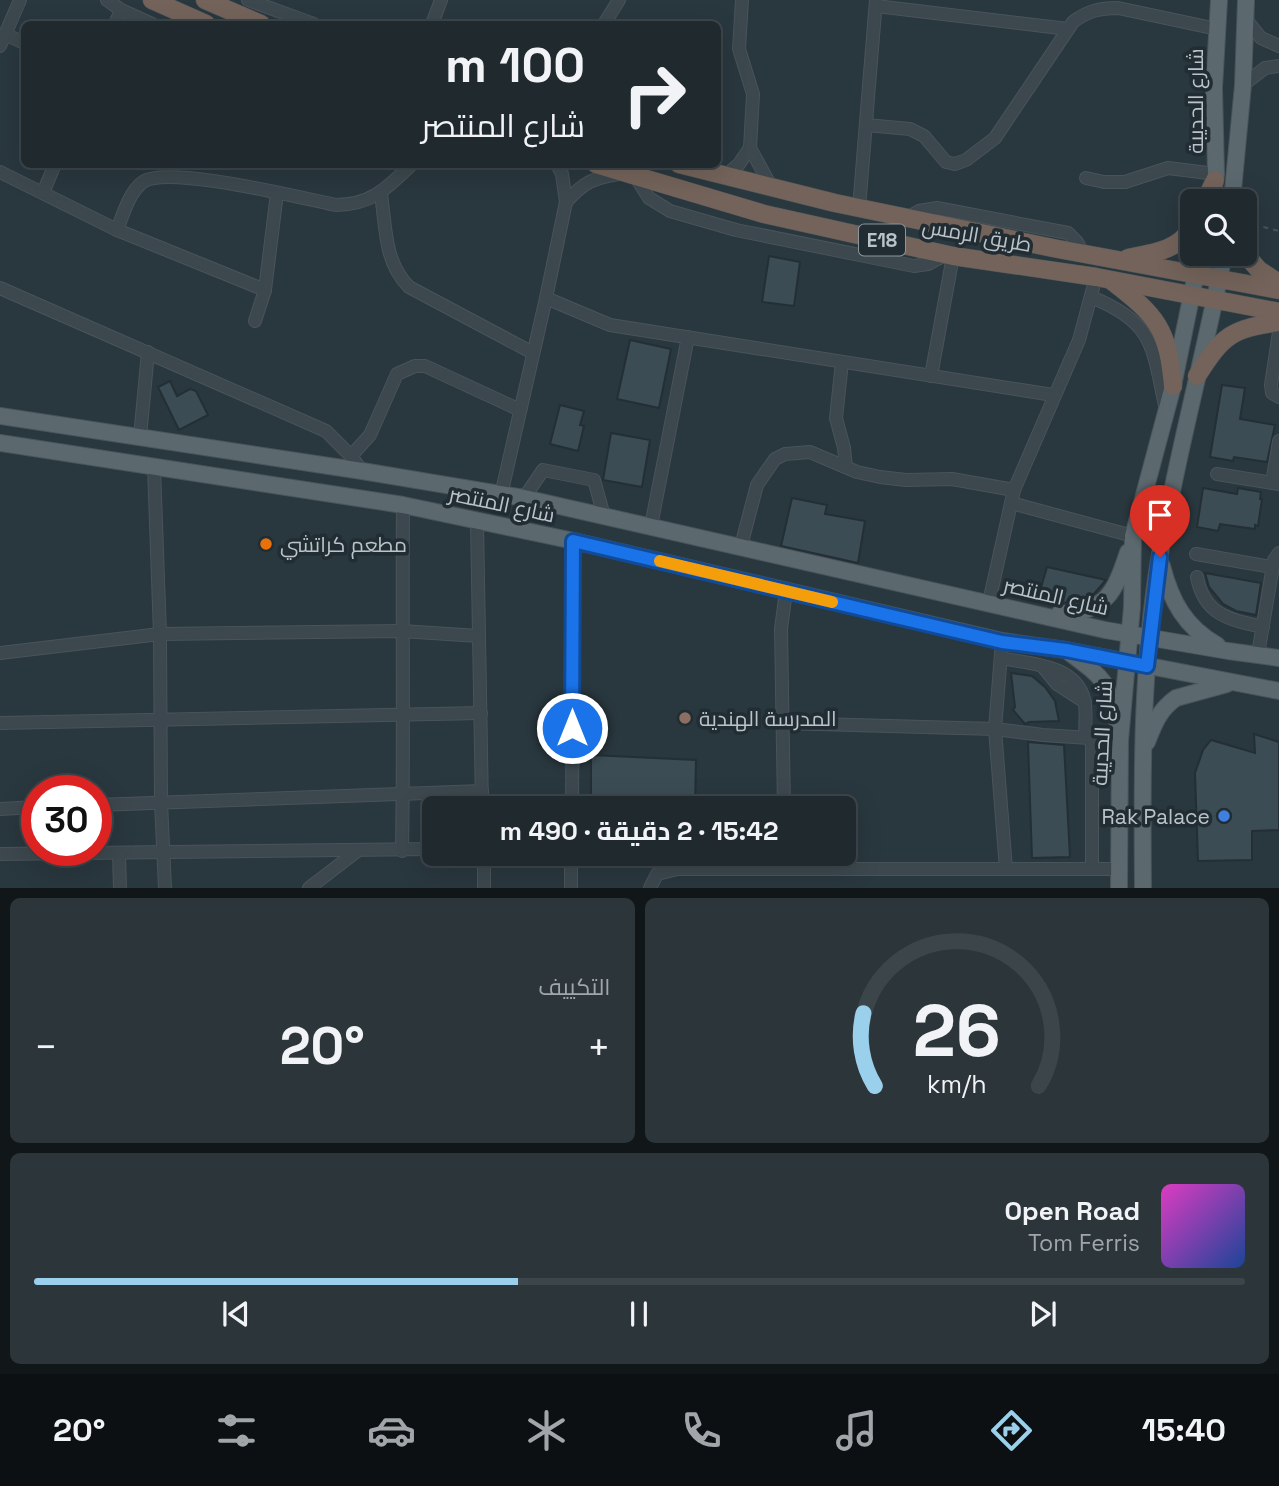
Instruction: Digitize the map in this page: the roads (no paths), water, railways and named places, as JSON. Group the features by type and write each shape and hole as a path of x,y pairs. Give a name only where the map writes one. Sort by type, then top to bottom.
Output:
{"highway":[{"path":"152,0 199,21"},
{"path":"205,0 254,21"},
{"name":"طريق الرمس","path":"610,168 764,214 950,255 1191,295"},
{"name":"طريق الرمس","path":"693,168 859,208 1195,275"},
{"path":"1210,189 1216,177"},
{"path":"1121,260 1170,248 1180,242"},
{"path":"1255,266 1279,283"},
{"name":"E18","path":"1195,275 1279,290"},
{"path":"1103,279 1136,300 1160,325 1171,358 1173,386"},
{"name":"E18","path":"1191,295 1279,312"},
{"path":"1198,376 1212,353 1233,333 1279,322"}],"main road":[{"name":"شارع الحديبة","path":"1214,189 1216,177 1214,88 1219,0"},
{"name":"شارع الحديبة","path":"1233,189 1243,85 1246,0"},
{"name":"شارع الحديبة","path":"1119,887 1120,740 1130,634 1133,536 1173,386 1197,266"},
{"name":"شارع الحديبة","path":"1143,887 1142,758 1147,666 1160,557 1222,266"},
{"name":"شارع المنتصر","path":"0,416 523,498 1130,634 1228,652 1279,658"},
{"name":"شارع المنتصر","path":"0,443 403,505 573,541 786,591 1001,650 1066,650 1279,691"},
{"path":"1042,615 1078,612 1105,601 1117,584 1133,536"},
{"path":"1160,557 1168,591 1175,606 1203,637 1228,652"},
{"path":"1066,650 1101,676 1107,685 1113,699 1120,740"},
{"path":"1142,758 1157,716 1169,703 1187,694 1229,683"}],"street":[{"path":"20,0 2,40 21,43"},
{"path":"107,0 145,21"},
{"path":"248,0 306,21"},
{"path":"433,21 441,0"},
{"path":"606,21 619,0"},
{"path":"742,0 739,49 753,94 750,148 772,188"},
{"path":"859,208 876,3 1068,29"},
{"path":"866,125 910,129 924,136 946,162 955,164 995,138 1073,22 1089,12 1101,8 1118,8 1217,29"},
{"path":"116,21 121,10"},
{"path":"1245,18 1261,38 1279,46"},
{"path":"1243,85 1265,68 1279,66"},
{"path":"724,177 750,148"},
{"path":"43,193 53,168"},
{"path":"117,230 135,191 153,177 209,180 348,205 381,194 408,168"},
{"path":"501,495 547,298 566,202 559,168"},
{"path":"1086,178 1104,182 1125,182 1168,168 1216,177"},
{"path":"0,172 117,230 265,290"},
{"path":"566,202 582,184 598,177 630,174"},
{"path":"255,321 265,290 277,193"},
{"path":"381,194 391,261 400,278 410,287 533,353"},
{"path":"931,376 950,255"},
{"path":"989,602 1012,497 1053,395 1079,340 1091,298 1103,279"},
{"path":"0,288 326,431 362,471"},
{"path":"547,298 610,325 1053,395"},
{"path":"1091,298 1125,313 1143,329 1153,351 1166,412"},
{"path":"1279,332 1271,385 1272,393 1279,397"},
{"path":"652,526 688,338"},
{"path":"140,438 148,352"},
{"path":"842,362 836,418 846,467"},
{"path":"351,456 370,435 397,374 415,366 425,366 520,411"},
{"path":"1217,474 1275,483 1279,441"},
{"path":"741,546 757,485 775,459 797,452 810,452 880,477 906,480 952,479 1133,536"},
{"path":"154,467 165,887"},
{"path":"523,498 542,470 594,480 604,516"},
{"path":"402,851 403,505"},
{"path":"477,520 482,796"},
{"path":"572,796 573,541"},
{"path":"1258,654 1263,627 1273,606 1272,567 1279,553"},
{"path":"1196,554 1272,567"},
{"path":"1197,577 1202,594 1219,614 1263,627"},
{"path":"784,796 781,629 786,591"},
{"path":"0,653 160,634 401,631 479,636"},
{"path":"1006,869 995,729 1001,650 1042,667 1065,691 1085,702 1091,869"},
{"path":"0,723 481,713"},
{"path":"782,723 995,729 1120,740"},
{"path":"112,805 482,791"},
{"path":"0,809 21,808"},
{"path":"0,854 422,850"},
{"path":"309,887 356,851"},
{"path":"119,854 120,887"},
{"path":"484,866 484,887"},
{"path":"571,866 571,887"},
{"path":"650,887 657,874 678,869 1118,869"}],"place":[{"name":"مطعم كراتشي","path":"266,544"},
{"name":"المدرسة الهندية","path":"685,718"},
{"name":"Rak Palace","path":"1224,816"}]}
